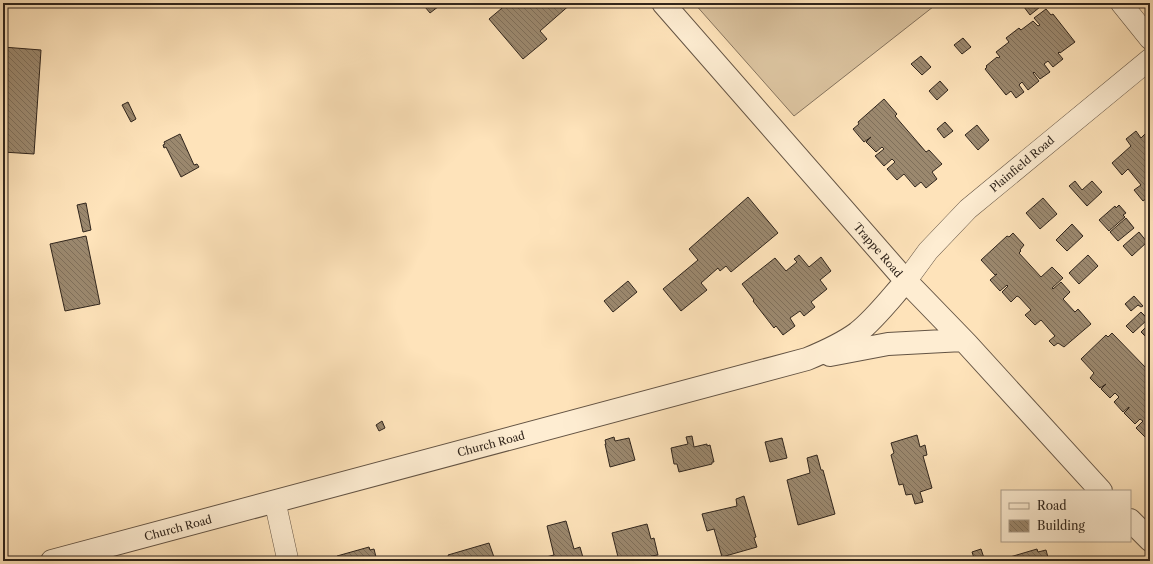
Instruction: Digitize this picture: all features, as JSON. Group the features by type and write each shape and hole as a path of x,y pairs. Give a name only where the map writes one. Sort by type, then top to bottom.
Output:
{"street":[{"name":"Trappe Road","path":"663,3 906,281 963,340 1100,490"},
{"path":"1121,3 1150,39"},
{"name":"Plainfield Road","path":"906,281 928,251 968,209 1150,59"},
{"name":"Church Road","path":"52,561 808,360 836,346 857,333 876,315 906,281"},
{"path":"808,360 888,344 963,340"},
{"path":"275,502 288,561"},
{"path":"1131,521 1150,540"}],"shaded area":[{"path":"694,3 938,3 794,116"}],"building":[{"path":"431,3 443,3 430,13 425,7"},
{"path":"508,3 572,3 540,31 547,39 523,59 489,19"},
{"path":"1021,3 1037,3 1040,7 1030,15"},
{"path":"1046,9 1051,15 1053,14 1075,42 1058,53 1063,59 1053,67 1048,61 1044,64 1050,72 1040,79 1034,72 1033,73 1039,81 1028,90 1022,82 1019,85 1024,92 1016,98 1011,91 1006,95 985,69 987,67 986,66 997,57 1000,57 996,52 1009,42 1006,38 1019,28 1021,30 1033,21 1038,26 1040,25 1034,18"},
{"path":"963,38 971,47 962,54 954,45"},
{"path":"3,47 41,50 34,154 3,152"},
{"path":"921,56 931,67 922,75 911,64"},
{"path":"940,81 948,90 937,100 929,91"},
{"path":"884,99 897,114 895,116 926,152 929,150 942,164 932,172 937,179 926,188 921,182 915,187 904,174 897,180 887,169 895,162 892,159 884,166 875,156 884,149 882,147 876,152 866,142 871,137 864,142 853,129 859,124 858,122"},
{"path":"128,102 136,119 131,122 122,105"},
{"path":"945,122 953,131 944,138 937,129"},
{"path":"977,125 989,140 978,150 965,135"},
{"path":"1136,131 1141,138 1145,134 1150,140 1150,196 1143,201 1134,190 1141,185 1128,169 1122,175 1112,163 1131,146 1126,139"},
{"path":"180,134 194,165 197,164 199,167 181,177 166,147 164,148 163,145 165,144 164,142"},
{"path":"1075,181 1082,190 1092,181 1102,192 1087,206 1069,186"},
{"path":"748,197 778,233 731,272 726,266 720,271 718,268 701,283 707,290 681,311 663,289 698,260 689,249"},
{"path":"1150,197 1150,209 1145,202"},
{"path":"1043,198 1057,214 1040,229 1026,213"},
{"path":"86,203 91,230 83,232 77,205"},
{"path":"1119,205 1126,213 1123,215 1125,217 1109,231 1099,220 1115,206 1116,208"},
{"path":"1126,218 1134,228 1118,241 1110,232"},
{"path":"1072,224 1083,236 1067,251 1056,240"},
{"path":"1139,232 1147,242 1132,256 1123,246"},
{"path":"1013,233 1024,245 1019,253 1041,277 1052,267 1063,278 1052,288 1053,289 1061,282 1070,292 1063,299 1075,312 1078,309 1091,324 1064,347 1058,343 1054,346 1049,341 1055,336 1041,320 1035,325 1025,315 1031,310 1019,297 1017,296 1011,302 1002,292 1008,286 1007,285 1000,291 990,280 997,274 995,275 981,260 1007,236 1009,237"},
{"path":"86,236 100,304 65,311 50,244"},
{"path":"799,255 809,267 821,257 831,271 820,280 827,289 811,302 815,307 804,316 800,311 790,318 795,326 783,335 776,326 774,328 742,284 775,258 786,271 797,262 794,259"},
{"path":"1088,255 1098,266 1079,284 1069,273"},
{"path":"628,281 637,292 613,312 604,301"},
{"path":"1134,296 1143,306 1141,307 1138,305 1131,311 1125,304"},
{"path":"3,301 5,301 5,308 3,309"},
{"path":"1141,312 1148,319 1133,333 1126,326"},
{"path":"1150,323 1150,340 1149,340 1141,332"},
{"path":"1112,333 1147,369 1150,366 1150,432 1145,437 1136,428 1143,421 1140,419 1135,424 1124,413 1129,407 1123,412 1114,402 1119,397 1115,393 1110,398 1101,389 1106,384 1100,388 1090,378 1094,373 1081,359 1106,335 1108,337"},
{"path":"382,421 385,428 379,431 376,425"},
{"path":"917,435 920,447 925,445 927,455 923,456 932,488 920,492 923,502 915,504 912,494 906,495 903,484 899,485 891,455 894,453 891,443"},
{"path":"692,436 694,447 707,444 707,446 710,445 714,462 712,462 712,464 679,472 677,464 674,464 671,448 688,444 686,437"},
{"path":"614,437 615,441 629,438 635,460 610,467 605,440"},
{"path":"782,438 787,458 770,462 765,442"},
{"path":"817,455 821,470 823,470 835,514 798,525 787,480 810,473 807,458"},
{"path":"744,496 756,537 754,538 757,547 722,557 714,529 707,531 702,514 737,506 736,499"},
{"path":"566,521 574,549 580,547 584,561 548,561 546,557 554,555 547,526"},
{"path":"647,524 651,539 654,538 658,555 651,556 652,561 619,561 612,533"},
{"path":"489,543 495,560 499,559 499,561 450,561 448,555"},
{"path":"369,547 370,550 374,549 377,561 338,561 337,556"},
{"path":"981,549 985,561 975,561 972,552"},
{"path":"1037,549 1038,552 1046,550 1049,561 1011,561 1010,557"},
{"path":"966,557 967,561 949,561"}]}
